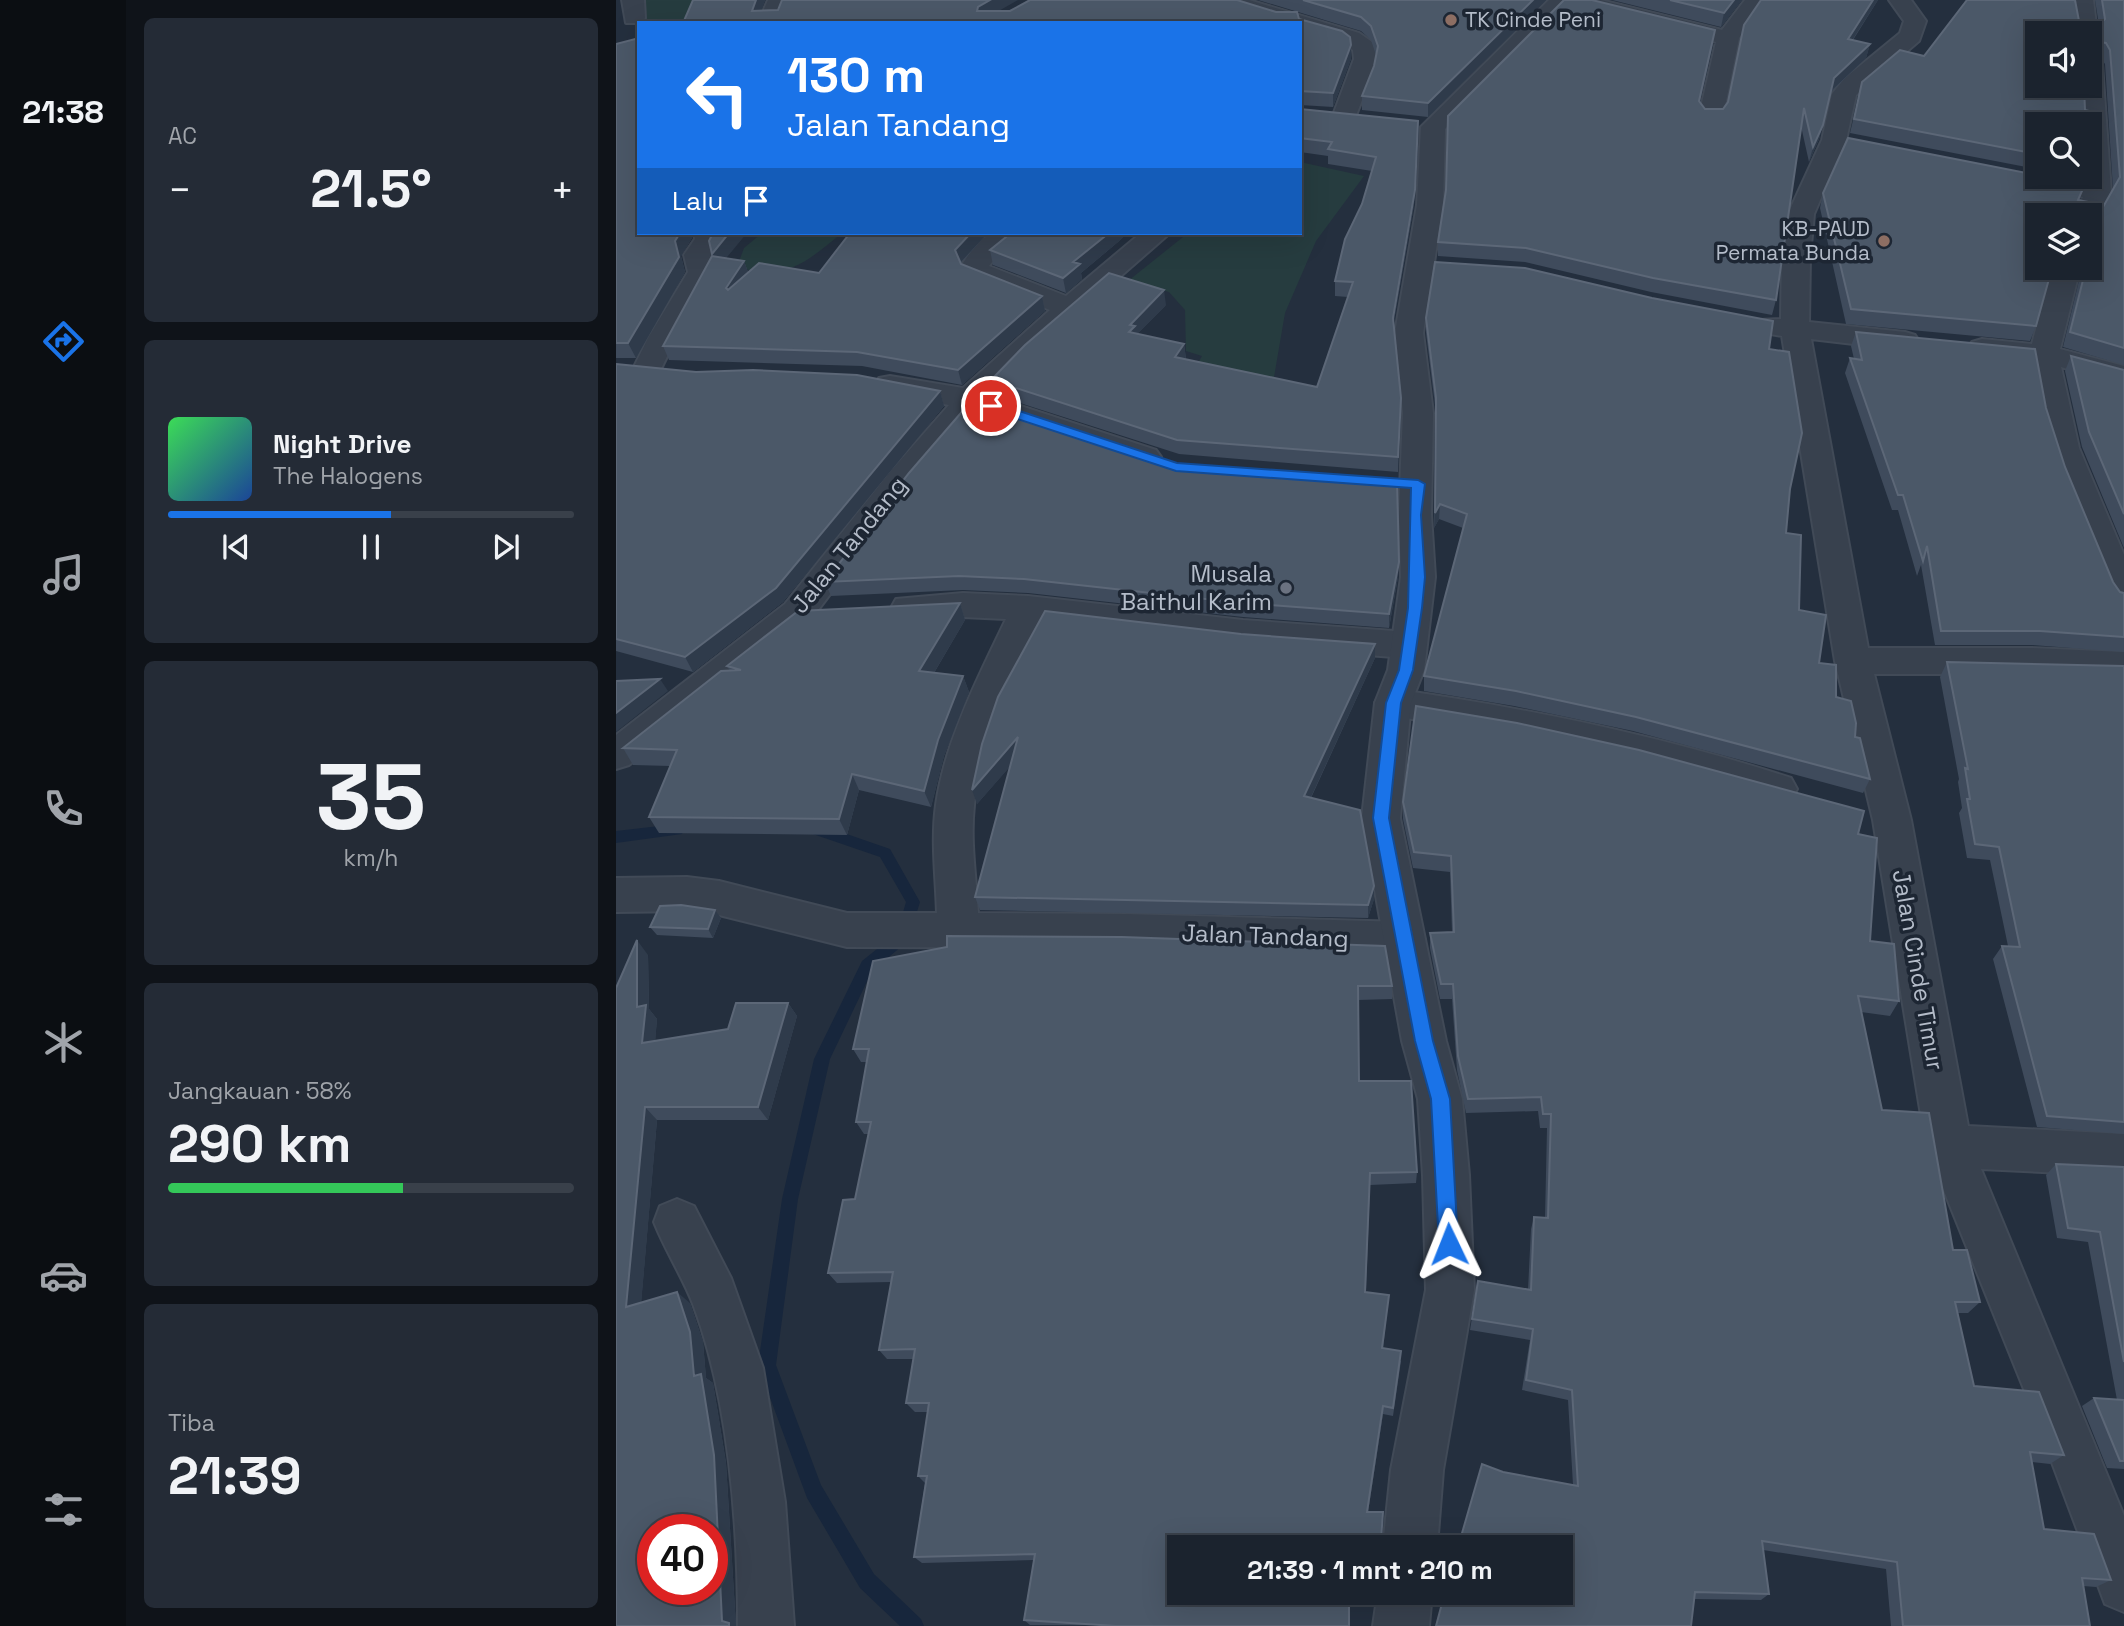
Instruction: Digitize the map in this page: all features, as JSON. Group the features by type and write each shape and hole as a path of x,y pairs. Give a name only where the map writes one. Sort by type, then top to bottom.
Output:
{"street":[{"path":"770,21 779,0"},
{"path":"1226,0 1301,13 1364,47 1366,59 1333,117 1370,120"},
{"path":"1410,1535 1417,1470 1450,1290 1440,1099 1424,1041 1381,818 1394,703 1406,670 1418,577 1415,515 1404,484 1418,413 1409,333 1431,267 1430,205 1420,126 1562,0"},
{"path":"1574,0 1728,38"},
{"path":"1711,116 1728,38 1756,0"},
{"name":"Jalan Cinde Timur","path":"1900,0 1915,21 1911,36 1853,83 1844,94 1847,143 1801,214 1796,256 1796,330 1853,662 1873,815 1949,1146 2057,1409 2124,1585"},
{"path":"2082,0 2085,21"},
{"path":"2092,203 2098,192 2102,94"},
{"path":"2011,175 2098,192"},
{"path":"647,371 662,338 702,272 698,255 708,239 707,235"},
{"path":"1009,235 988,247 975,266 977,271 1071,308"},
{"name":"Jalan Tandang","path":"616,755 797,613 901,479 970,399 1017,352 1155,235"},
{"path":"2063,280 2045,354 2050,396 2061,437 2124,595"},
{"path":"1746,321 1796,330 2045,354 2124,375"},
{"path":"616,369 678,373"},
{"path":"862,379 970,399 1176,467"},
{"path":"880,609 963,605 1028,608 1243,633 1408,645"},
{"path":"941,930 958,790 984,708 1028,608"},
{"path":"797,613 838,611"},
{"path":"1853,662 2032,661 2124,665"},
{"path":"1394,703 1478,714 1549,729 1683,760 1806,797"},
{"name":"Jalan Tandang","path":"616,895 687,894 719,898 847,930 1404,940"},
{"path":"1949,1146 2124,1155"},
{"path":"677,1223 714,1295 738,1368 759,1502 765,1568 766,1626"},
{"path":"1401,1626 1403,1605"}],"green space":[{"path":"641,0 693,0 689,21 640,21"},
{"path":"1302,162 1364,176 1316,241 1285,313 1273,383 1191,375 1202,356 1186,351 1185,310 1169,292 1128,281 1186,235 1302,235"},
{"path":"760,235 840,235 806,261 794,267 769,272 737,267 744,248"}],"building":[{"path":"693,0 756,0 752,11 778,10 782,0 990,0 978,7 977,11 1010,11 1030,0 1237,0 1276,12 1297,12 1299,19 1342,31 1350,37 1351,45 1333,93 1302,91 1302,21 684,21"},
{"path":"1303,0 1533,0 1428,103 1362,96 1374,66 1378,46 1371,26 1361,17"},
{"path":"1564,0 1592,0 1715,30 1699,101 1705,109 1723,109 1728,102 1744,25 1761,0 1873,0 1848,39 1870,44 1834,78 1823,125 1813,147 1804,108 1776,300 1653,278 1526,248 1438,242 1446,190 1448,116"},
{"path":"1670,0 1734,0 1724,13"},
{"path":"1967,0 2075,0 2079,21 2025,21 2025,98 2084,98 2085,110 2093,112 2025,112 2025,152 1854,119 1862,82 1900,50 1924,56"},
{"path":"2102,0 2124,0 2124,348 2070,332 2083,280 2102,280 2102,207 2120,177 2110,50 2106,43 2102,42 2102,22 2105,19"},
{"path":"637,39 637,235 679,235 675,241 679,257 628,343 616,343 616,44"},
{"path":"1302,109 1418,121 1415,190 1393,318 1401,398 1398,457 1177,440 991,380 1025,345 1109,273 1164,290 1130,325 1135,326 1129,332 1184,344 1175,357 1317,387 1353,282 1335,281 1345,239 1362,204 1376,157 1328,149 1332,142 1302,138"},
{"path":"1848,138 2025,173 2025,189 2083,189 2078,200 2094,203 2025,203 2025,280 2049,280 2036,326 1851,309 1823,193"},
{"path":"712,235 727,235 712,254 709,241"},
{"path":"848,235 969,235 955,250 961,264 1042,296 958,370 857,352 663,346 712,256 744,261 726,288 728,290 759,263 819,273"},
{"path":"1009,235 1107,235 1073,262 1080,264 1063,278 990,250"},
{"path":"1435,262 1525,268 1652,298 1773,321 1769,349 1789,352 1802,433 1790,489 1786,533 1801,535 1799,610 1826,615 1819,663 1836,665 1836,697 1851,701 1856,723 1855,737 1860,738 1870,779 1636,717 1516,691 1424,676 1467,514 1440,504 1435,513 1436,398 1426,318"},
{"path":"1856,332 2035,349 2046,408 2065,467 2113,582 2120,592 2124,593 2124,637 2040,631 1941,631 1927,546 1923,561 1903,495 1898,495 1850,358 1862,360"},
{"path":"2071,356 2124,370 2124,514 2089,432"},
{"path":"616,364 696,372 753,370 857,375 940,391 776,588 685,657 616,639"},
{"path":"973,399 1174,465 1397,481 1399,562 1389,614 1242,603 1024,579 959,576 825,582 909,473"},
{"path":"960,603 919,671 963,676 938,740 924,791 852,774 839,819 649,817 677,750 623,748 721,671 741,670 727,666 798,611"},
{"path":"1045,611 1241,634 1375,644 1304,796 1360,810 1374,886 1368,905 975,897 1018,737 972,790 982,744 998,697"},
{"path":"1947,662 2124,666 2124,1122 2047,1116 2002,946 2020,947 1999,847 1975,844 1967,799 1970,799 1965,768 1968,769"},
{"path":"660,679 616,713 616,681"},
{"path":"1416,706 1517,723 1639,750 1864,811 1858,834 1877,838 1870,941 1894,944 1899,1001 1858,996 1882,1110 1929,1113 1953,1250 1967,1250 1980,1302 1955,1302 1974,1386 2039,1392 2064,1455 2030,1452 2044,1529 2094,1534 2111,1580 2082,1578 2090,1626 1903,1626 1897,1562 1762,1541 1769,1594 1695,1592 1691,1626 1436,1626 1442,1605 1573,1605 1573,1535 1461,1535 1482,1464 1503,1472 1578,1486 1572,1390 1526,1380 1533,1329 1472,1319 1478,1281 1531,1290 1534,1217 1548,1218 1551,1114 1543,1114 1541,1097 1468,1099 1458,1056 1453,984 1441,984 1430,933 1454,932 1451,856 1414,852 1403,802"},
{"path":"681,905 715,910 708,929 650,927 660,906"},
{"path":"947,936 1122,937 1385,946 1392,986 1358,986 1359,1081 1411,1081 1417,1172 1370,1173 1365,1292 1389,1295 1382,1348 1401,1351 1393,1408 1383,1406 1367,1512 1383,1512 1381,1535 1167,1535 1167,1605 1349,1605 1349,1626 1116,1626 1024,1620 1035,1554 914,1557 927,1476 918,1476 929,1403 906,1403 915,1349 879,1350 893,1272 828,1273 843,1200 855,1199 871,1122 856,1122 869,1049 853,1049 873,961 947,947"},
{"path":"637,940 637,1007 646,1005 642,1043 728,1029 736,1003 788,1003 758,1107 645,1107 626,1307 677,1292 690,1332 694,1376 701,1374 714,1455 717,1514 637,1514 637,1605 721,1605 722,1621 729,1623 729,1626 616,1626 616,988"},
{"path":"2056,1164 2124,1167 2124,1362 2100,1232 2068,1228"},
{"path":"2094,1398 2124,1400 2124,1461 2120,1461"}],"waterway":[{"path":"815,829 885,853 913,902 903,937 867,966 822,1059 790,1199 767,1365 814,1491 867,1581 914,1626"},
{"path":"616,837 677,830"}],"place":[{"name":"TK Cinde Peni","path":"1451,20"},
{"name":"KB-PAUD Permata Bunda","path":"1884,241"},
{"name":"Musala Baithul Karim","path":"1286,588"}],"route":[{"path":"991,406 1176,467 1418,484 1415,515 1418,577 1415,608 1406,670 1394,703 1381,818 1390,877 1418,998 1424,1041 1440,1099 1449,1244"}]}
